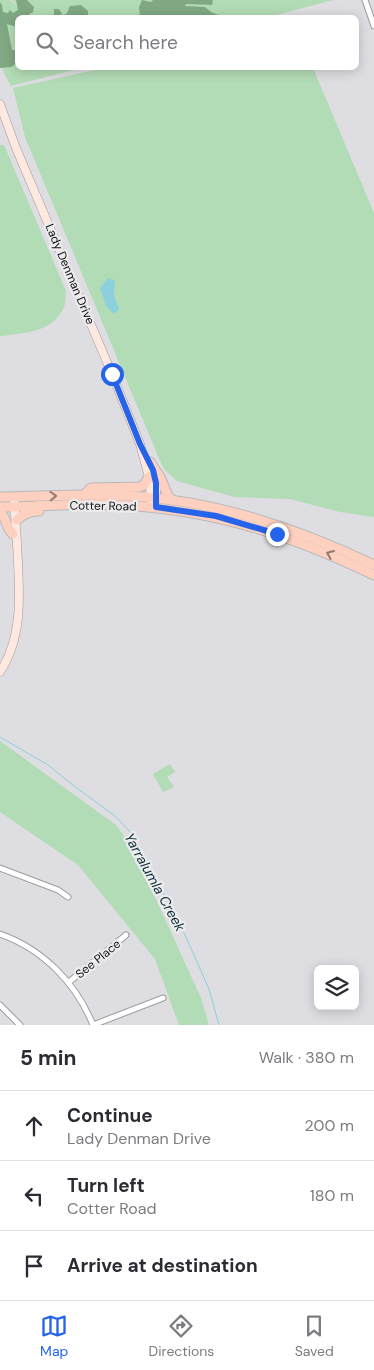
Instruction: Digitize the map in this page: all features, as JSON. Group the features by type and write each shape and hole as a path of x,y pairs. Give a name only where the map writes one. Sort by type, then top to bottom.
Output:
{"main road":[{"path":"150,462 172,500"},
{"path":"84,495 91,488 140,487 147,482 149,477"},
{"name":"Cotter Road","path":"0,507 10,501 84,495 154,502 253,526 316,548 374,575"},
{"name":"Cotter Road","path":"10,501 86,504 172,500 270,522 325,542 374,565"},
{"path":"16,520 31,512 75,510 86,504"},
{"path":"0,512 9,531 15,538"}],"street":[{"path":"365,0 374,26"},
{"name":"Lady Denman Drive","path":"0,104 16,148 140,444 154,502"},
{"name":"Lady Denman Drive","path":"140,444 150,462 156,483 154,502"},
{"path":"10,501 16,520 15,538"},
{"path":"0,672 12,648 16,633 19,590 10,501"},
{"path":"0,868 58,890 68,897"},
{"path":"0,934 30,949 69,982 80,998 93,1025 164,998"},
{"name":"See Place","path":"69,982 126,936"},
{"path":"0,1005 20,1025"}],"green space":[{"path":"0,0 10,0 27,15 15,15 15,70 73,70 11,86 0,65"},
{"path":"12,0 333,0 277,15 28,15"},
{"path":"16,0 27,0 34,7 33,12 28,15 15,15 15,26 7,24 12,50 15,50 15,64 11,67 0,68 0,2 3,12 8,13 10,10 13,13 18,10"},
{"path":"142,0 151,2 153,0 213,0 212,5 186,4 185,6 205,7 218,15 140,15 139,7"},
{"path":"81,5 88,11 88,15 64,15 70,6"},
{"path":"54,9 59,9 62,15 53,15"},
{"path":"95,70 314,70 374,213 374,517 340,512 290,499 234,497 177,481 163,468 25,137 13,88"},
{"path":"0,145 4,145 66,291 64,307 53,322 37,330 0,336"},
{"path":"0,741 116,825 132,847 201,998 209,1025 179,1025 155,959 78,865 0,812"},
{"path":"170,764 175,772 167,777 174,787 163,792 153,774"}],"water":[{"path":"108,278 115,281 114,296 119,309 114,314 106,306 100,288"}],"waterway":[{"name":"Yarralumla Creek","path":"0,737 48,765 115,816 134,836 186,937 209,989 219,1025"}],"route":[{"path":"112,374 140,444 153,470 156,483 156,507 216,516 277,534"}]}
